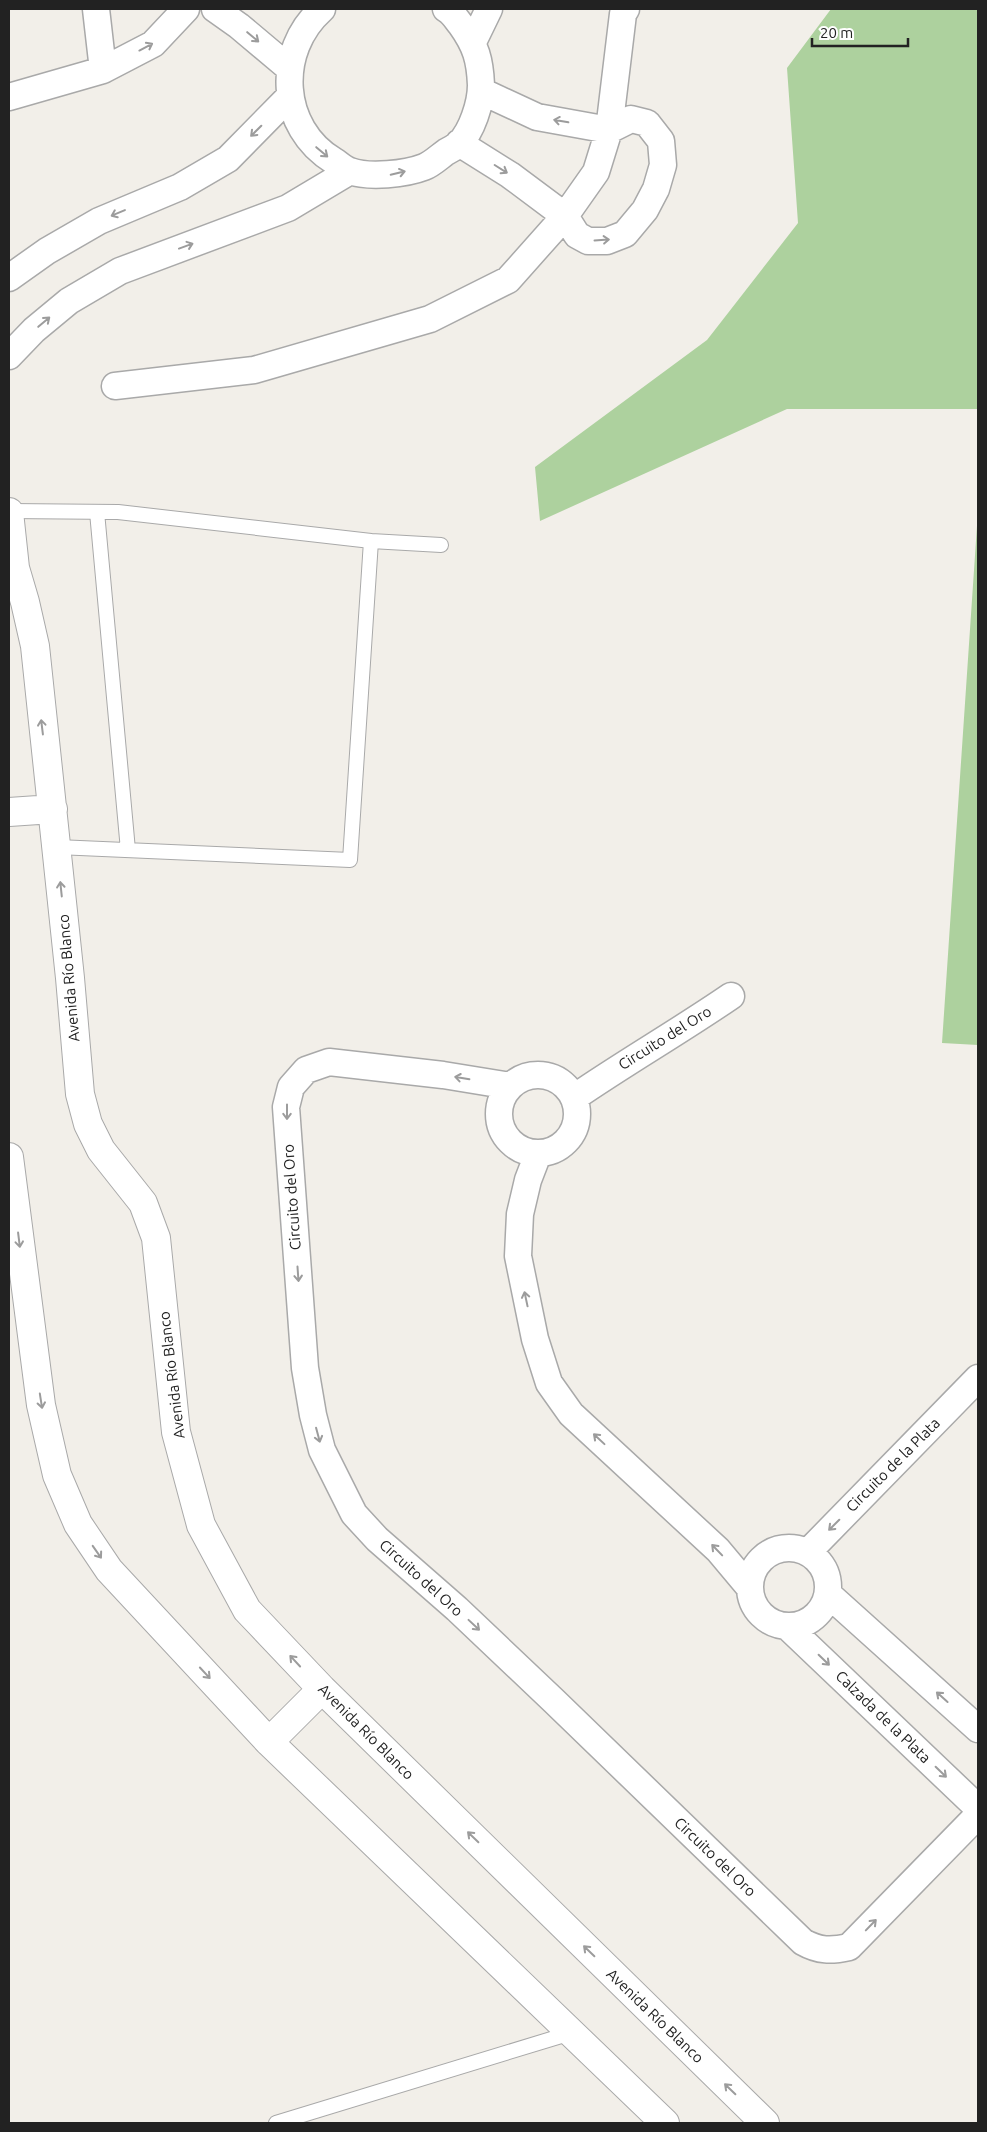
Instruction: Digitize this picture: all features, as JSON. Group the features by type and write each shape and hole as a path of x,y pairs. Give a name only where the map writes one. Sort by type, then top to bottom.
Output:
{"street":[{"path":"96,9 103,70"},
{"path":"9,97 103,70 153,44 186,9"},
{"path":"215,9 239,26 289,68"},
{"path":"322,9 315,15 298,39 289,68 290,96 302,132 322,154 350,171 390,175 425,167 460,144 478,111 481,92 480,66 473,42 452,12 446,9"},
{"path":"473,42 489,9"},
{"path":"115,386 254,370 430,319 508,280 565,216 596,172 609,130 623,14 626,9"},
{"path":"460,144 510,175 565,216 577,235 588,241 607,241 625,234 649,203 656,189 663,165 661,141 647,123 631,119 609,130 537,117 481,92"},
{"path":"9,278 46,251 100,221 180,187 228,159 290,96"},
{"path":"9,356 34,330 69,301 120,271 288,208 350,171"},
{"name":"Avenida Río Blanco","path":"9,512 12,572 17,602 35,646 80,1094 88,1124 102,1150 143,1203 156,1238 176,1432 201,1525 247,1610 322,1689 765,2123"},
{"path":"9,812 52,809"},
{"name":"Circuito del Oro","path":"575,1097 632,1059 686,1027 731,996"},
{"name":"Circuito del Oro","path":"510,1086 444,1075 329,1062 306,1070 291,1087 286,1107 305,1368 313,1415 322,1450 354,1514 377,1538 457,1609 547,1694 803,1942 816,1949 832,1951 849,1947 978,1815"},
{"path":"538,1074 553,1077 566,1085 575,1097 578,1113 575,1128 567,1142 554,1150 538,1154 523,1150 510,1142 501,1129 498,1114 501,1099 510,1086 522,1077 538,1074"},
{"path":"538,1154 528,1180 520,1214 518,1256 535,1339 549,1383 571,1414 718,1550 748,1587"},
{"path":"9,1157 41,1405 56,1475 78,1524 110,1570 269,1742 665,2123"},
{"name":"Circuito de la Plata","path":"808,1552 973,1394"},
{"path":"781,1548 794,1548 808,1552 825,1570 828,1594 823,1607 814,1618 802,1624 788,1627 774,1624 760,1615 752,1602 748,1587 750,1574 758,1562 768,1553 781,1548"},
{"path":"828,1594 978,1729"},
{"name":"Calzada de la Plata","path":"788,1627 978,1808"},
{"path":"269,1742 322,1689"}],"lane":[{"path":"9,512 118,512 371,540 441,545"},
{"path":"97,512 128,850"},
{"path":"56,847 350,860 371,540"},
{"path":"276,2123 571,2033"}],"green space":[{"path":"831,9 978,9 978,409 787,409 540,521 535,467 707,340 798,223 787,68"},
{"path":"978,511 978,1045 942,1043"}]}
